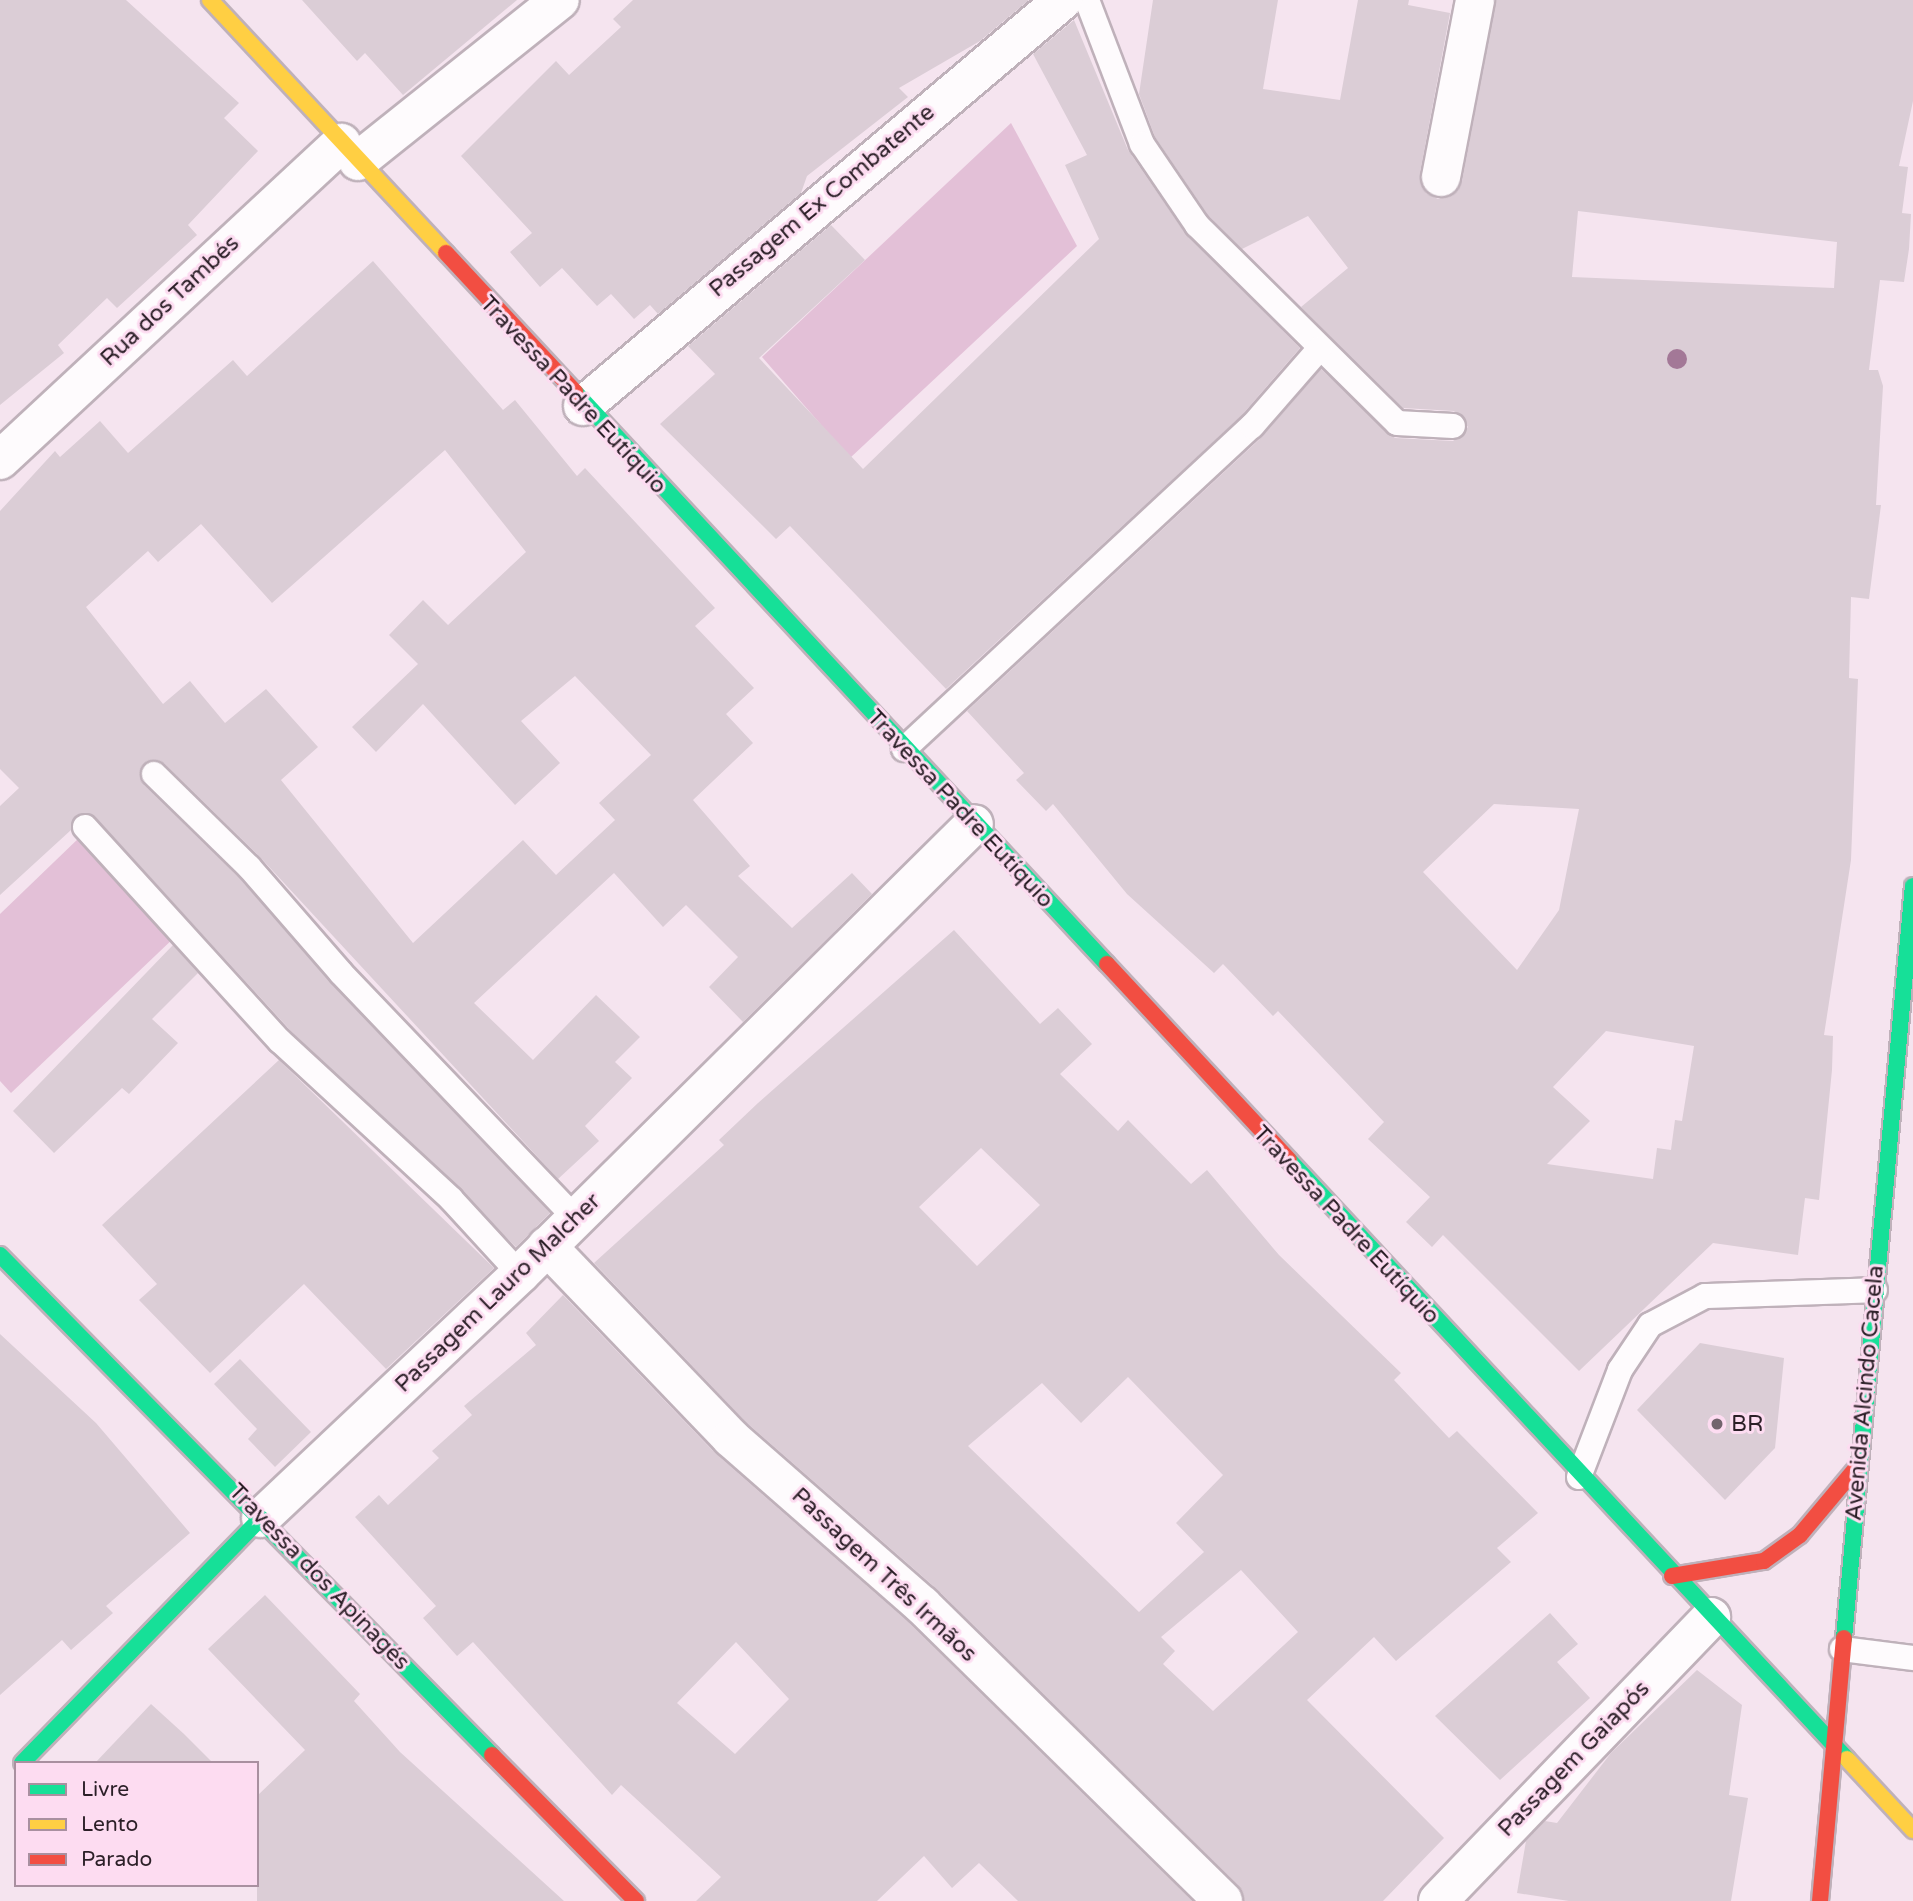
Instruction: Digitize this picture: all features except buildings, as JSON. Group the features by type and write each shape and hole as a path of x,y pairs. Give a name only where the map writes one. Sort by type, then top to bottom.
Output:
{"main road":[{"name":"Travessa Padre Eutíquio","path":"210,0 1579,1477 1913,1830"},
{"name":"Avenida Alcindo Cacela","path":"1820,1901 1913,886"},
{"name":"Travessa dos Apinagés","path":"0,1255 636,1901"},
{"path":"1672,1576 1764,1561 1800,1535 1858,1466"},
{"name":"Passagem Lauro Malcher","path":"24,1761 261,1518"}],"street":[{"name":"Rua dos Tambés","path":"0,460 349,152 560,0"},
{"name":"Passagem Ex Combatente","path":"583,405 1063,0"},
{"path":"1441,177 1475,0"},
{"name":"Passagem Lauro Malcher","path":"261,1518 520,1274 974,824"},
{"name":"Passagem Três Irmãos","path":"547,1246 732,1438 922,1605 1223,1901"},
{"name":"Passagem Gaiapós","path":"1438,1901 1711,1617"}],"lane":[{"path":"1087,0 1142,144 1237,270 1397,423 1453,426"},
{"path":"904,749 1252,426 1320,348"},
{"path":"154,774 249,867 576,1219"},
{"path":"85,827 279,1041 451,1199 520,1274"},
{"path":"1579,1477 1620,1370 1650,1325 1705,1296 1875,1290"},
{"path":"1842,1649 1913,1658"}],"shaded area":[{"path":"1011,123 1077,246 850,458 762,357"},
{"path":"81,836 177,935 11,1093 0,1081 0,914"}],"traffic: fast":[{"path":"575,392 1107,964"},
{"path":"1844,1638 1913,886"},
{"path":"1289,1160 1847,1759"},
{"path":"0,1255 492,1755"},
{"path":"24,1761 261,1518"}],"traffic: slow":[{"path":"210,0 446,253"},
{"path":"1847,1759 1913,1830"}],"traffic: jam":[{"path":"446,253 575,392"},
{"path":"1107,964 1289,1160"},
{"path":"1672,1576 1764,1561 1800,1535 1858,1466"},
{"path":"1820,1901 1844,1638"},
{"path":"492,1755 636,1901"}],"place":[{"name":"BR","path":"1717,1424"}]}
